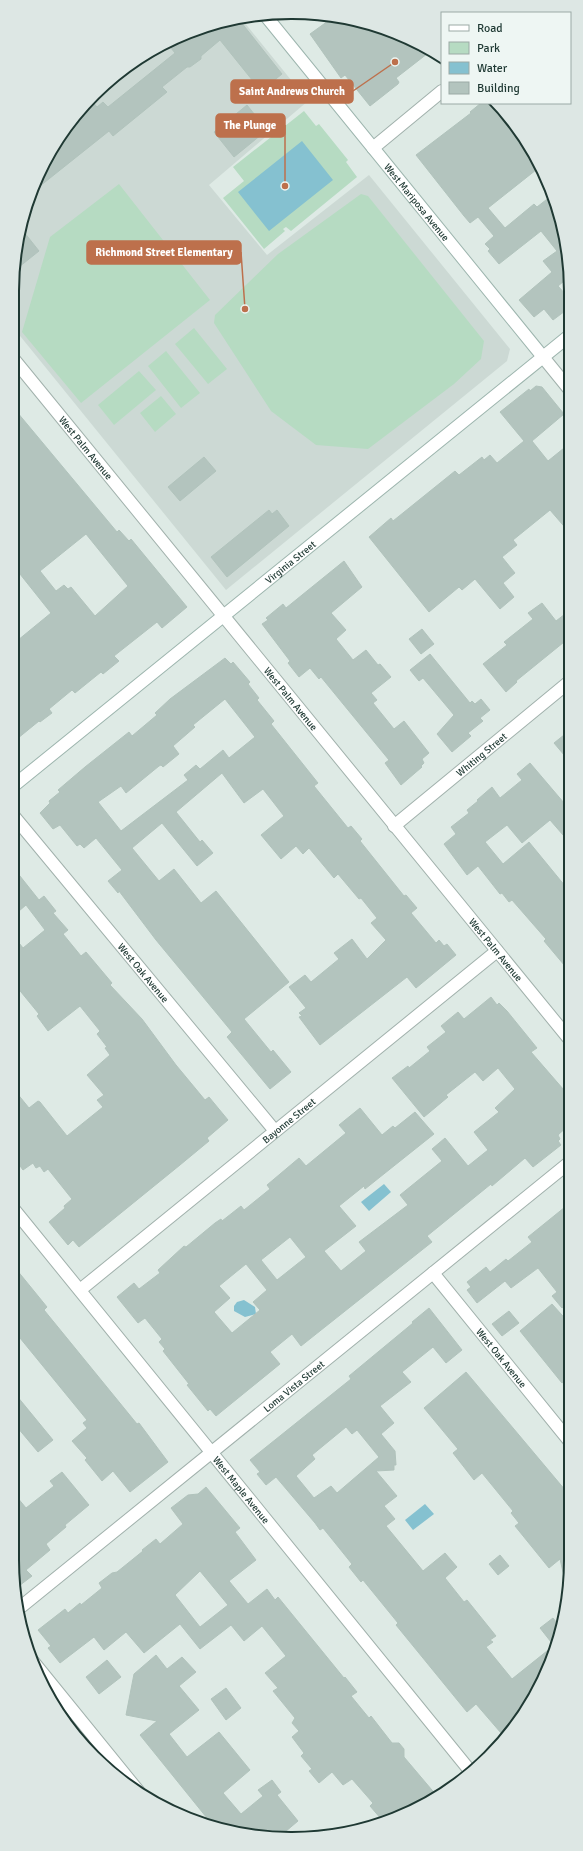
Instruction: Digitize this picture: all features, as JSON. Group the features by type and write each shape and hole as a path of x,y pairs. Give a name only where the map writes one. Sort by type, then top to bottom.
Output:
{"street":[{"name":"West Mariposa Avenue","path":"269,20 564,383"},
{"path":"373,148 441,92"},
{"name":"Virginia Street","path":"19,780 224,617 564,340"},
{"name":"West Palm Avenue","path":"19,366 564,1033"},
{"name":"Whiting Street","path":"394,826 564,686"},
{"name":"West Oak Avenue","path":"19,822 275,1131"},
{"name":"Bayonne Street","path":"80,1290 497,951"},
{"name":"Loma Vista Street","path":"23,1605 564,1167"},
{"name":"West Maple Avenue","path":"19,1216 467,1767"},
{"name":"West Oak Avenue","path":"433,1273 564,1434"},
{"path":"46,1677 126,1776"}],"shaded area":[{"path":"245,23 308,101 209,185 267,255 369,175 510,349 507,361 226,590 19,335 19,292 21,256 33,204 47,171 75,126 99,99 126,75 140,65 171,47 204,33"}],"green space":[{"path":"304,111 316,126 319,124 348,160 346,162 357,177 291,231 286,227 283,229 285,231 264,249 223,198 244,181 233,167"},
{"path":"119,184 210,300 81,403 22,332 50,237"},
{"path":"361,194 368,196 484,341 481,359 454,384 368,449 316,445 271,411 214,323 215,315 278,254"},
{"path":"194,328 227,369 208,384 175,344"},
{"path":"166,351 200,393 181,408 148,366"},
{"path":"139,371 156,390 114,425 98,405"},
{"path":"161,396 176,414 155,432 140,413"}],"water":[{"path":"302,141 333,180 269,231 238,192"},
{"path":"384,1184 391,1192 369,1211 361,1202"},
{"path":"244,1300 255,1307 256,1314 245,1317 234,1311 234,1306 237,1302"},
{"path":"425,1504 434,1514 413,1530 405,1520"}],"building":[{"path":"328,21 345,24 379,33 412,47 426,55 396,78 399,82 398,84 370,106 345,75 341,78 310,34"},
{"path":"242,23 282,74 261,91 220,40 201,56 201,59 190,67 187,67 162,87 167,92 113,136 109,131 41,186 47,171 65,140 94,104 97,107 103,102 108,107 175,53 170,47 204,33"},
{"path":"480,104 489,104 518,140 536,170 488,208 505,228 534,204 537,207 548,199 550,204 562,256 563,282 558,286 564,293 564,312 553,320 544,309 534,317 519,300 552,272 543,261 557,251 541,231 499,264 488,251 490,249 485,244 494,236 478,217 470,223 416,155 471,113 470,112"},
{"path":"247,105 267,130 234,157 214,132"},
{"path":"25,233 39,251 20,266"},
{"path":"536,386 542,387 564,414 532,441 548,461 564,448 564,526 550,510 513,540 517,545 502,557 515,573 503,583 514,597 500,609 475,579 462,590 459,587 429,612 369,537 391,518 393,521 455,471 459,475 482,457 484,460 490,455 497,463 524,441 500,412 529,389 530,391"},
{"path":"19,414 117,532 119,530 129,541 131,539 187,607 162,628 157,622 114,656 119,661 103,674 101,672 75,693 72,690 49,709 52,713 40,722 39,721 19,737 19,639 51,613 19,573","holes":["86,534 128,586 95,616 71,587 68,589 64,585 56,591 40,571"]},
{"path":"204,457 216,471 180,501 168,487"},
{"path":"269,510 272,514 277,510 289,526 227,577 211,557"},
{"path":"344,561 362,587 331,613 346,630 336,639 353,660 366,650 378,665 380,664 391,677 371,693 377,700 373,703 394,729 404,721 429,753 422,759 424,763 421,766 422,767 401,785 385,763 389,760 321,677 319,679 310,668 299,677 288,663 290,661 262,624 268,620 266,618 283,604 286,608"},
{"path":"542,603 556,621 564,615 564,642 516,681 517,682 506,692 483,664 507,645 504,642 533,619 528,613"},
{"path":"422,629 434,644 421,654 409,639"},
{"path":"430,654 470,703 472,701 475,704 481,699 490,710 480,718 483,721 468,733 471,736 452,752 437,734 454,715 423,678 419,681 410,670"},
{"path":"225,658 231,664 233,662 250,682 248,684 259,698 257,700 274,721 271,724 318,783 314,786 348,828 351,826 362,839 360,841 404,896 406,895 417,908 411,913 436,943 439,940 444,946 447,944 456,955 416,988 407,977 320,1045 299,1017 302,1016 299,1013 306,1008 289,987 305,975 311,982 339,959 334,953 352,939 367,959 386,940 371,923 377,918 361,898 359,899 338,874 334,878 309,848 303,854 296,846 281,859 261,835 284,816 263,789 244,803 222,773 176,812 200,842 202,840 213,853 197,866 162,823 132,848 159,881 174,869 201,903 216,891 289,982 244,1019 271,1052 273,1050 291,1072 270,1089 227,1037 232,1032 156,940 119,891 118,893 108,881 122,870 96,838 84,848 80,844 77,846 60,825 53,829 40,813 50,803 49,801 60,792 58,790 129,732 132,736 157,715 155,713 170,699","holes":["225,699 255,737 229,758 223,750 200,769 196,765 184,775 188,780 121,831 98,802 121,786 126,793 159,766 161,765 163,767 179,754 173,746 195,727 193,725"]},
{"path":"564,735 564,755 554,743"},
{"path":"530,763 564,803 564,836 550,820 522,843 507,825 485,842 503,864 529,842 564,885 564,965 544,941 546,939 512,900 509,902 502,893 500,894 478,866 467,875 444,844 456,834 451,827 469,813 467,810 478,801 477,800 492,787 500,798 522,780 517,774"},
{"path":"19,875 39,900 44,896 56,911 53,913 68,930 63,934 81,956 86,952 112,983 110,985 142,1019 176,1065 205,1100 209,1097 228,1120 207,1138 209,1141 79,1247 73,1240 68,1245 49,1222 65,1208 64,1206 72,1199 48,1169 44,1172 40,1166 36,1168 33,1163 23,1170 19,1165 19,1096 29,1108 38,1101 40,1102 67,1136 103,1107 97,1100 104,1095 87,1075 110,1055 105,1048 107,1047 97,1034 100,1031 80,1006 48,1031 37,1016 39,1014 19,990 19,943 23,948 45,930 26,905 19,911"},
{"path":"491,997 497,1005 499,1003 507,1011 537,1048 531,1052 564,1090 564,1130 558,1135 560,1139 558,1141 561,1145 533,1167 525,1158 492,1186 491,1184 427,1236 432,1242 301,1346 292,1334 270,1352 280,1364 216,1416 210,1409 208,1411 187,1385 189,1384 163,1351 165,1349 159,1342 162,1339 145,1318 138,1323 117,1297 134,1283 139,1289 160,1273 158,1270 184,1246 186,1247 215,1223 221,1219 222,1221 241,1206 244,1210 270,1189 267,1185 299,1158 306,1166 346,1133 339,1125 360,1108 382,1135 393,1126 395,1128 415,1112 434,1134 365,1189 364,1186 339,1206 356,1226 324,1251 341,1271 366,1251 359,1242 408,1205 400,1195 442,1161 432,1149 445,1138 468,1166 488,1150 474,1132 499,1112 495,1108 515,1089 498,1068 483,1081 475,1072 446,1095 448,1097 424,1117 392,1078 408,1066 409,1068 430,1051 427,1047 446,1032 441,1026 458,1012 464,1019","holes":["290,1237 306,1257 277,1280 261,1260","246,1264 267,1290 253,1302 260,1310 232,1333 214,1312 230,1298 219,1286"]},
{"path":"564,1208 564,1306 562,1308 552,1296 557,1292 538,1268 511,1288 505,1281 477,1303 467,1290 471,1287 467,1282 486,1267 490,1272 506,1259 508,1261 532,1242 528,1237"},
{"path":"19,1273 47,1307 44,1310 137,1424 139,1423 168,1462 130,1492 113,1471 102,1481 85,1460 87,1458 72,1441 87,1428 83,1423 87,1420 20,1338 19,1339"},
{"path":"552,1304 564,1317 564,1332 562,1334 564,1336 564,1381 562,1383 520,1331"},
{"path":"429,1308 462,1350 446,1363 433,1347 402,1372 411,1382 380,1406 394,1423 381,1434 395,1451 396,1465 394,1465 394,1470 376,1471 397,1496 384,1506 395,1519 386,1526 423,1571 445,1553 457,1567 445,1578 464,1602 467,1600 496,1636 490,1640 493,1642 486,1647 512,1679 549,1649 536,1680 527,1696 518,1711 501,1733 476,1704 467,1712 396,1625 398,1623 363,1580 361,1582 349,1567 352,1564 323,1528 320,1530 276,1477 266,1485 257,1474 260,1472 250,1460 351,1379 349,1376 413,1323 412,1322","holes":["346,1427 352,1434 357,1430 379,1457 337,1493 331,1486 314,1498 296,1476 315,1459 312,1455"]},
{"path":"509,1311 519,1323 502,1336 492,1324"},
{"path":"466,1372 564,1489 563,1573 560,1559 549,1568 515,1526 519,1523 511,1513 513,1511 482,1473 474,1480 453,1453 458,1449 424,1408"},
{"path":"19,1399 53,1440 38,1452 19,1429"},
{"path":"62,1472 89,1505 65,1525 66,1527 46,1544 50,1550 26,1570 32,1576 20,1585 19,1500 26,1508 54,1486 50,1481"},
{"path":"206,1487 240,1528 235,1532 256,1560 229,1581 248,1604 267,1589 275,1600 278,1597 357,1692 351,1696 369,1718 371,1716 392,1743 399,1743 404,1749 404,1757 433,1792 412,1804 380,1818 370,1806 373,1803 352,1779 343,1785 332,1772 319,1783 309,1771 312,1769 301,1756 304,1753 292,1737 299,1731 292,1723 295,1718 273,1691 278,1688 265,1673 286,1656 262,1626 244,1641 231,1625 200,1649 180,1624 144,1653 126,1632 104,1650 94,1637 60,1663 48,1648 51,1646 38,1630 65,1609 68,1613 80,1603 81,1605 102,1588 99,1583 112,1573 117,1572 156,1539 160,1544 183,1524 171,1508 188,1495 198,1494","holes":["200,1571 228,1605 200,1627 175,1595"]},
{"path":"500,1555 509,1566 498,1575 489,1564"},
{"path":"553,1618 557,1623 552,1642 551,1642 540,1628"},
{"path":"156,1655 167,1669 182,1657 196,1672 179,1686 199,1710 169,1734 187,1757 219,1732 250,1770 223,1793 241,1814 263,1796 258,1790 272,1780 281,1792 277,1795 298,1821 285,1832 256,1830 208,1819 140,1735 157,1721 126,1715 134,1674"},
{"path":"107,1660 121,1677 99,1694 86,1677"},
{"path":"226,1688 241,1708 226,1720 211,1699"}],"place":[{"name":"Saint Andrews Church","path":"395,62"},
{"name":"The Plunge","path":"285,186"},
{"name":"Richmond Street Elementary","path":"245,309"}]}
